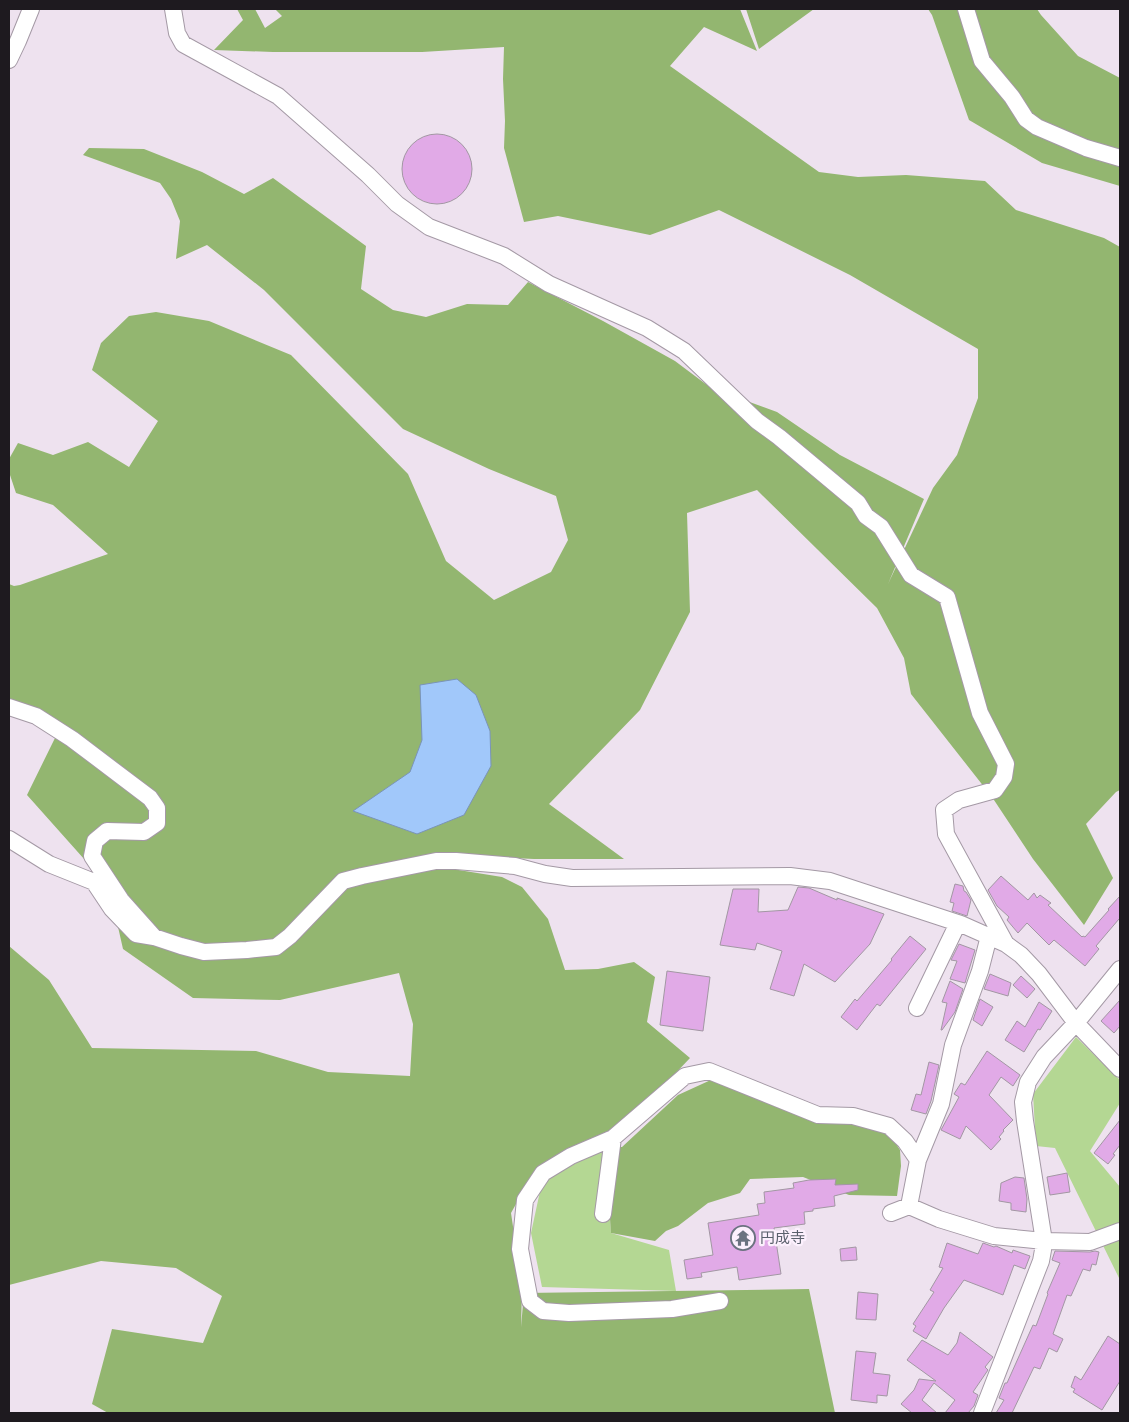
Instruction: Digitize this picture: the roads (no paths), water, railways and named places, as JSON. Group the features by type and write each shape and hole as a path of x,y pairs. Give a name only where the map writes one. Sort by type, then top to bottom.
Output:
{"street":[{"path":"9,60 31,9"},
{"path":"174,9 177,33 183,44 278,96 368,175 397,204 429,227 504,256 549,284 647,328 684,351 758,421 858,503 866,516 882,527 911,574 947,597 980,713 1006,764 1004,777 995,790 959,800 944,810 946,834 1006,944"},
{"path":"966,9 982,60 1012,97 1026,119 1037,127 1086,148 1120,158"},
{"path":"9,707 36,716 72,739 150,798 157,808 157,823 144,832 107,831 95,841 92,856 121,900 154,937"},
{"path":"9,839 49,864 94,882 112,910 136,934 154,937 204,952 276,947 290,936 343,881 436,861 515,866 544,874 572,878 790,876 830,881 958,923 1006,944 1021,955 1039,974 1076,1023 1120,1069"},
{"path":"917,1008 958,923"},
{"path":"909,1206 918,1160 941,1104 953,1045 980,971 989,936"},
{"path":"982,1413 1040,1261 1044,1242 1023,1102 1028,1082 1044,1057 1076,1023 1120,969"},
{"path":"720,1300 672,1308 569,1313 543,1311 530,1302 520,1249 525,1200 543,1172 571,1156 613,1138 685,1076 710,1071 818,1115 853,1116 889,1126 905,1141 918,1160"},
{"path":"603,1214 613,1138"},
{"path":"891,1213 909,1206 939,1219 994,1236 1044,1242 1090,1242 1120,1232"}],"water":[{"path":"457,679 476,695 490,731 491,766 464,815 417,834 353,811 410,772 422,740 420,685"}],"place":[{"name":"円成寺","path":"743,1238"}]}
